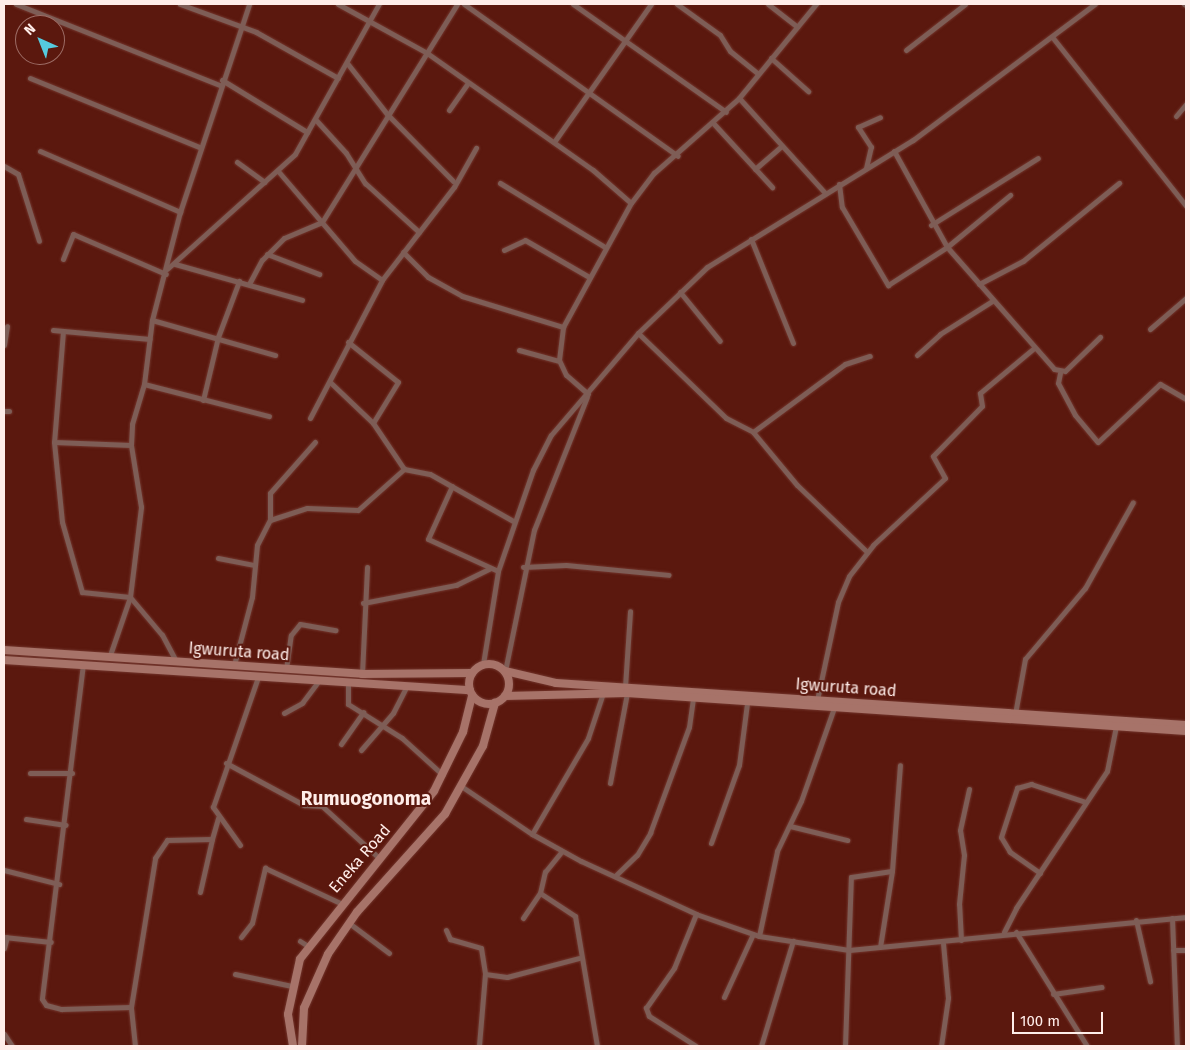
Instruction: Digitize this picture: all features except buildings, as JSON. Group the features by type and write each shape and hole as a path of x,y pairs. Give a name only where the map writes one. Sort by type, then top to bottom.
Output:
{"main road":[{"name":"Igwuruta road","path":"4,650 110,655 362,674 472,673"},
{"name":"Igwuruta road","path":"4,660 83,663 258,677 408,685 471,692"},
{"path":"483,664 504,671 509,683 505,696 495,703 478,701 471,692 472,673 483,664"},
{"name":"Igwuruta road","path":"504,671 556,683 694,699 1186,731"},
{"name":"Igwuruta road","path":"505,696 604,693 626,690 818,700 1186,724"},
{"name":"Eneka Road","path":"293,1046 288,1014 292,986 308,946 340,903 425,803 443,775 463,732 471,692"},
{"name":"Eneka Road","path":"302,1046 304,1008 328,954 349,923 422,842 461,786 483,746 495,703"}],"street":[{"path":"16,4 221,83 307,132"},
{"path":"180,4 241,26 338,78"},
{"path":"110,655 130,596 141,507 131,445 144,384 152,320 199,147 249,4"},
{"path":"338,4 371,18 427,53 466,84 554,142 631,203"},
{"path":"166,271 278,171 307,132 379,4"},
{"path":"249,284 267,254 284,238 322,222 357,170 387,114 457,4"},
{"path":"464,4 678,156"},
{"path":"573,4 627,40 726,112"},
{"path":"554,142 651,4"},
{"path":"677,4 720,35 730,51 758,74"},
{"path":"768,4 797,27"},
{"path":"588,394 566,375 560,362 563,328 589,277 631,203 645,183 726,112 816,4"},
{"path":"906,50 964,4"},
{"path":"483,664 498,571 512,521 551,435 588,394 638,333 707,267 894,151 1053,38 1092,4"},
{"path":"1053,38 1186,206"},
{"path":"771,58 808,91"},
{"path":"310,418 331,383 348,342 382,280 454,187 453,181 387,114 347,63"},
{"path":"30,78 199,147"},
{"path":"449,110 466,84"},
{"path":"739,98 825,193"},
{"path":"1176,116 1186,104"},
{"path":"866,168 871,148 858,127 880,117"},
{"path":"314,119 387,205 419,232"},
{"path":"714,124 772,187"},
{"path":"755,169 781,146"},
{"path":"453,181 476,148"},
{"path":"40,150 180,212"},
{"path":"894,151 931,225 947,247 1034,348 1060,373"},
{"path":"931,225 1038,158"},
{"path":"237,162 265,182"},
{"path":"4,166 18,174 38,241"},
{"path":"278,171 355,261 382,280"},
{"path":"500,183 606,247"},
{"path":"979,284 1023,261 1119,183"},
{"path":"839,184 842,207 888,285 947,247 1010,195"},
{"path":"62,259 73,234 166,271"},
{"path":"751,239 793,343"},
{"path":"504,250 525,240 589,277"},
{"path":"403,252 428,277 462,296 563,328"},
{"path":"267,254 319,274"},
{"path":"174,264 302,300"},
{"path":"203,400 218,337 239,281"},
{"path":"680,292 720,341"},
{"path":"1150,328 1186,298"},
{"path":"917,355 935,337 992,301"},
{"path":"152,320 218,337 275,355"},
{"path":"4,346 7,326"},
{"path":"53,330 150,339"},
{"path":"63,331 54,442 62,522 77,584 85,594 130,596 162,635 176,661"},
{"path":"638,333 726,418 753,432 797,485 867,552"},
{"path":"1100,337 1060,373 1058,383 1075,415 1098,442 1160,384 1186,399"},
{"path":"348,342 398,382 373,423"},
{"path":"818,700 838,602 849,576 867,552 945,478 933,456 982,406 980,393 1034,348"},
{"path":"519,350 560,362"},
{"path":"753,432 845,364 870,356"},
{"path":"331,383 373,423 404,469"},
{"path":"144,384 269,416"},
{"path":"504,671 523,566 588,394"},
{"path":"54,442 131,445"},
{"path":"270,520 270,493 315,442"},
{"path":"234,665 252,597 253,565 262,530 270,520 307,508 358,510 404,469 418,469 452,486 512,521"},
{"path":"452,486 428,539 454,548 489,569 498,571"},
{"path":"1015,714 1026,660 1085,588 1133,502"},
{"path":"218,558 253,565"},
{"path":"523,566 566,565 669,575"},
{"path":"362,674 363,603 367,567"},
{"path":"363,603 456,585 489,569"},
{"path":"610,783 626,690 630,611"},
{"path":"286,669 291,635 300,624 335,630"},
{"path":"83,663 59,884 42,1002 61,1008 132,1007"},
{"path":"240,845 218,818 213,807 226,763 258,677"},
{"path":"284,713 302,703 320,679"},
{"path":"348,681 347,702 383,724 443,775"},
{"path":"360,750 383,724 408,685"},
{"path":"532,834 588,738 604,693"},
{"path":"615,876 637,855 650,833 690,727 694,699"},
{"path":"711,843 739,765 747,703"},
{"path":"759,936 778,851 790,826 834,708"},
{"path":"341,744 363,712"},
{"path":"1004,932 1114,756 1116,726"},
{"path":"226,763 304,805 322,806 379,858"},
{"path":"880,947 892,871 900,765"},
{"path":"30,773 72,773"},
{"path":"1040,873 1010,852 1001,837 1017,788 1031,784 1085,802"},
{"path":"461,786 532,834 562,850 696,914 759,936 849,950 942,943 1004,932 1186,916"},
{"path":"961,940 959,904 964,847 960,830 969,789"},
{"path":"200,892 218,818"},
{"path":"26,819 66,825"},
{"path":"790,826 847,840"},
{"path":"135,1046 132,1007 155,858 167,840 212,839"},
{"path":"523,918 540,893 542,877 562,850"},
{"path":"242,937 252,923 264,868 340,903"},
{"path":"4,870 59,884"},
{"path":"846,1046 850,877 892,871"},
{"path":"540,893 575,916 579,958 596,1046"},
{"path":"696,914 674,968 646,1008 649,1016 696,1046"},
{"path":"1172,918 1177,1046"},
{"path":"1136,920 1150,981"},
{"path":"349,923 388,953"},
{"path":"446,930 450,939 481,948 485,974 479,1046"},
{"path":"1016,932 1087,1046"},
{"path":"724,997 753,934"},
{"path":"4,948 5,937 51,942"},
{"path":"300,941 308,946"},
{"path":"761,1046 793,941"},
{"path":"941,1046 948,998 942,943"},
{"path":"1173,950 1186,950"},
{"path":"485,974 507,976 579,958"},
{"path":"235,974 292,986"},
{"path":"1053,994 1102,987"},
{"path":"4,1034 12,1046"}],"district":[{"name":"Rumuogonoma","path":"366,799"}]}
